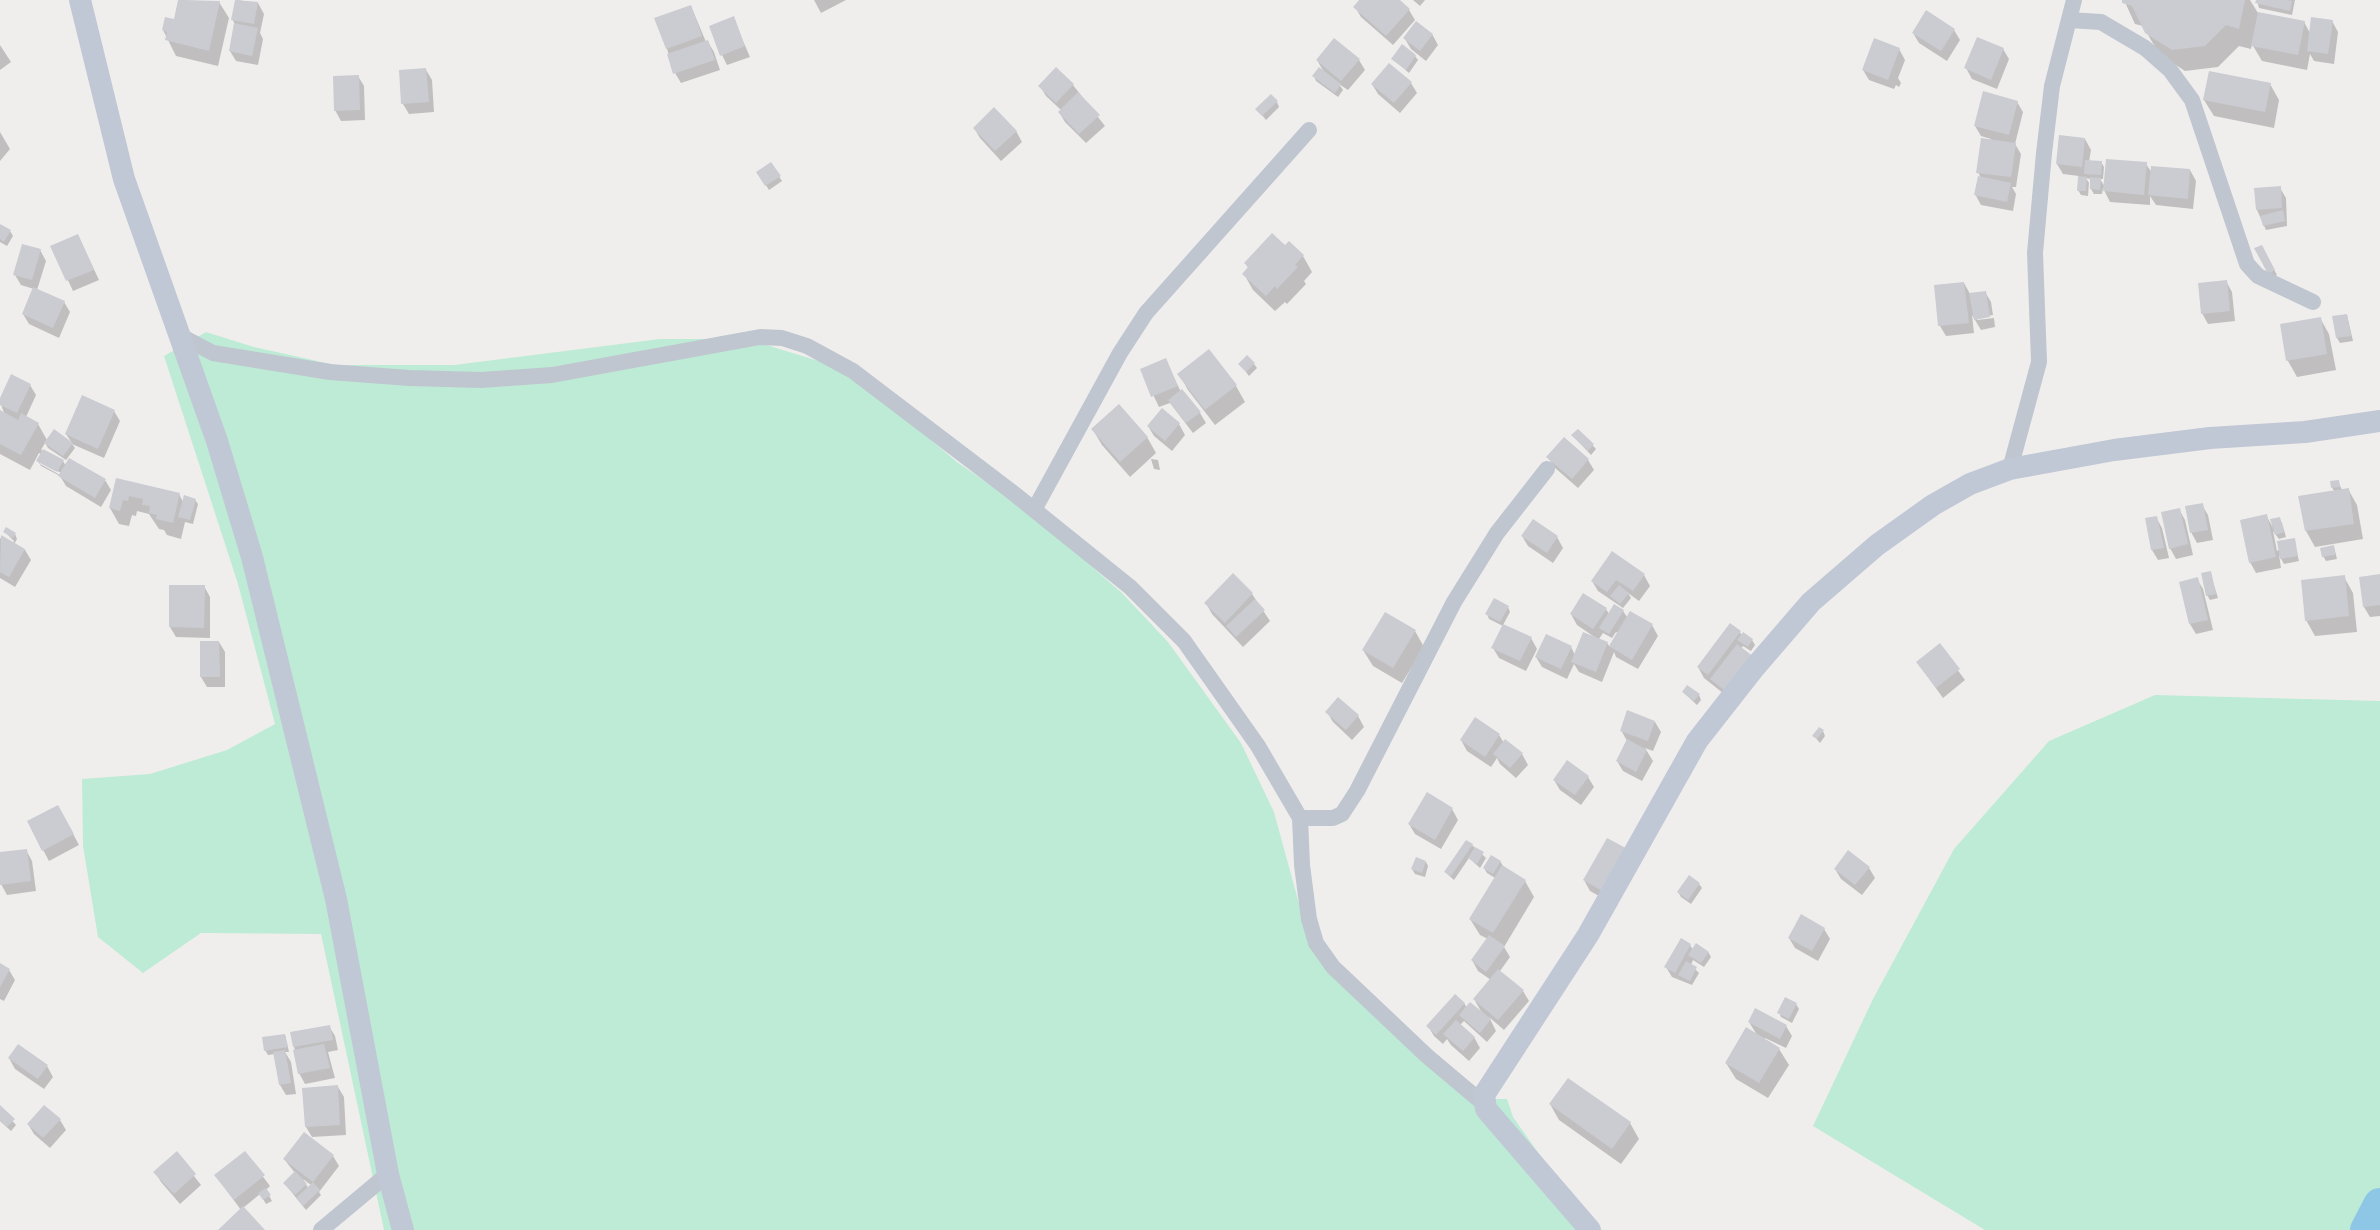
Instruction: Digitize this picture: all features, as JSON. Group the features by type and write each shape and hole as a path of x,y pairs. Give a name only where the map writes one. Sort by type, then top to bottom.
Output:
{"street":[{"path":"80,0 124,179 219,450 252,557 336,899 388,1174 403,1230"},
{"path":"2010,469 2039,362 2035,252 2044,154 2052,86 2074,0"},
{"path":"2069,20 2102,22 2146,48 2170,70 2192,100 2247,264 2258,276 2313,302"},
{"path":"1034,510 1120,353 1146,313 1309,130"},
{"path":"178,334 213,353 301,368 409,378 481,380 552,375 739,339 760,337 782,338 807,346 853,371 1034,510 1130,587 1184,641 1258,746 1300,818 1308,910 1316,943 1333,967 1427,1056 1484,1104 1521,1152 1590,1230"},
{"path":"1484,1104 1484,1095 1588,935 1698,741 1755,667 1811,602 1876,545 1948,496 1970,484 2010,469 2114,450 2210,438 2306,432 2380,421"},
{"path":"1300,818 1333,818 1342,814 1357,790 1454,602 1497,533 1547,469"},
{"path":"322,1230 388,1174"}],"green space":[{"path":"206,332 254,347 335,365 454,365 660,339 747,339 848,370 957,462 1003,494 1067,545 1122,593 1168,642 1241,743 1274,812 1304,922 1336,960 1380,1005 1471,1085 1489,1099 1507,1099 1513,1117 1552,1172 1602,1230 384,1230 321,934 201,933 143,973 98,937 83,846 82,779 150,774 227,750 275,724 238,584 164,356"},
{"path":"2155,695 2380,701 2380,1230 1985,1230 1813,1126 1873,999 1954,849 2049,741"}],"building":[{"path":"178,0 220,1 209,51 165,40 167,32 162,30 165,17 174,19"},
{"path":"235,0 258,2 254,24 231,20"},
{"path":"1359,0 1400,0 1410,9 1386,36 1353,7"},
{"path":"2122,0 2245,0 2239,29 2226,25 2205,46 2172,50 2145,33 2132,6 2122,3"},
{"path":"2256,0 2292,1 2290,11 2255,3"},
{"path":"691,5 702,36 666,49 654,18"},
{"path":"1926,10 1955,29 1941,51 1912,33"},
{"path":"2258,12 2305,21 2298,55 2251,46"},
{"path":"734,16 745,46 720,56 709,26"},
{"path":"2311,17 2333,20 2328,54 2307,51"},
{"path":"1416,21 1433,34 1420,51 1403,38"},
{"path":"234,23 258,28 252,56 229,51"},
{"path":"1977,37 2004,48 1991,80 1964,68"},
{"path":"1334,38 1360,59 1341,81 1316,60"},
{"path":"1874,38 1900,48 1888,80 1862,70"},
{"path":"708,40 715,60 673,74 667,54"},
{"path":"1402,44 1416,55 1406,70 1391,59"},
{"path":"1389,63 1412,82 1394,103 1371,84"},
{"path":"1056,67 1074,84 1056,103 1038,86"},
{"path":"1319,67 1341,84 1335,93 1312,76"},
{"path":"426,68 429,102 401,104 399,70"},
{"path":"2209,71 2271,83 2265,112 2203,100"},
{"path":"359,75 360,110 334,111 333,76"},
{"path":"1983,91 2018,101 2009,135 1974,126"},
{"path":"1078,92 1100,115 1079,134 1058,112"},
{"path":"1271,94 1278,101 1262,116 1255,109"},
{"path":"994,107 1017,131 995,151 973,128"},
{"path":"2059,135 2085,138 2082,167 2056,164"},
{"path":"1981,138 2016,143 2011,177 1976,173"},
{"path":"2106,159 2147,162 2144,195 2103,191"},
{"path":"2085,160 2102,161 2101,175 2084,174"},
{"path":"771,162 781,176 765,186 756,172"},
{"path":"2151,166 2190,169 2188,199 2148,195"},
{"path":"1978,176 2011,183 2007,202 1974,195"},
{"path":"2078,176 2087,177 2086,191 2077,191"},
{"path":"2090,177 2101,178 2100,190 2090,189"},
{"path":"2281,186 2282,208 2256,210 2254,188"},
{"path":"2283,210 2285,221 2263,226 2260,216"},
{"path":"0,224 11,230 4,242 0,239"},
{"path":"1272,233 1285,245 1289,241 1304,255 1295,265 1298,267 1277,289 1275,286 1266,296 1242,274 1248,267 1244,263"},
{"path":"78,234 94,270 66,281 50,246"},
{"path":"22,244 41,249 32,280 13,275"},
{"path":"2262,245 2275,270 2268,274 2254,248"},
{"path":"2227,280 2230,311 2201,314 2198,283"},
{"path":"1964,282 1969,323 1938,326 1934,285"},
{"path":"33,287 65,301 53,328 22,314"},
{"path":"1986,291 1990,317 1974,320 1969,293"},
{"path":"2347,314 2351,336 2336,338 2332,316"},
{"path":"2321,317 2327,354 2286,361 2280,324"},
{"path":"1209,349 1237,385 1205,410 1177,374"},
{"path":"1247,355 1255,363 1246,372 1238,364"},
{"path":"1166,358 1178,386 1151,397 1140,369"},
{"path":"11,374 31,384 17,413 0,405 0,398"},
{"path":"1182,389 1201,412 1186,423 1168,400"},
{"path":"82,395 115,410 98,449 65,434"},
{"path":"1119,404 1148,437 1120,462 1091,429"},
{"path":"1162,408 1180,423 1165,441 1147,426"},
{"path":"0,410 18,420 21,413 39,423 21,455 0,444"},
{"path":"54,429 73,443 63,456 44,443"},
{"path":"1578,429 1594,444 1588,451 1571,435"},
{"path":"1564,437 1589,459 1572,479 1546,457"},
{"path":"43,449 64,460 57,472 36,461"},
{"path":"69,458 106,479 95,498 58,476"},
{"path":"116,478 180,493 173,523 156,519 157,515 149,513 150,506 142,505 143,499 129,496 128,501 123,500 120,511 109,508"},
{"path":"2339,480 2340,487 2331,488 2330,481"},
{"path":"2349,488 2354,524 2305,531 2298,496"},
{"path":"184,495 196,499 190,520 178,517"},
{"path":"2203,503 2208,530 2190,533 2185,506"},
{"path":"2180,508 2188,544 2169,549 2161,512"},
{"path":"2267,514 2276,557 2249,563 2240,520"},
{"path":"2157,516 2164,548 2151,550 2145,518"},
{"path":"2280,517 2284,532 2275,535 2270,519"},
{"path":"1533,519 1558,536 1547,553 1521,536"},
{"path":"6,527 16,533 13,538 3,532"},
{"path":"1,535 25,549 9,577 0,572"},
{"path":"2295,538 2298,556 2280,559 2277,541"},
{"path":"2334,545 2335,555 2322,557 2320,548"},
{"path":"1612,551 1645,574 1633,591 1616,580 1607,592 1591,581"},
{"path":"2211,571 2216,594 2206,596 2201,573"},
{"path":"1233,573 1253,593 1225,623 1204,603"},
{"path":"2380,574 2380,605 2363,607 2359,577"},
{"path":"2345,575 2349,616 2305,621 2301,580"},
{"path":"2198,577 2208,620 2189,624 2179,582"},
{"path":"169,585 205,585 204,628 169,627"},
{"path":"1619,585 1629,593 1620,604 1610,596"},
{"path":"1583,593 1607,608 1593,629 1570,614"},
{"path":"1494,598 1509,606 1500,622 1485,614"},
{"path":"1255,599 1265,610 1236,637 1226,626"},
{"path":"1614,604 1624,610 1609,634 1599,628"},
{"path":"1630,611 1653,624 1632,660 1609,646"},
{"path":"1385,612 1416,630 1393,668 1362,650"},
{"path":"1730,623 1741,631 1708,675 1697,667"},
{"path":"1503,624 1532,637 1520,661 1491,648"},
{"path":"1583,632 1608,642 1596,672 1571,662"},
{"path":"1743,632 1753,639 1748,647 1737,640"},
{"path":"1546,634 1572,646 1561,669 1535,657"},
{"path":"200,641 219,641 220,677 200,677"},
{"path":"1940,643 1960,669 1936,688 1916,662"},
{"path":"1737,644 1754,657 1727,692 1710,679"},
{"path":"1687,685 1700,694 1694,701 1682,692"},
{"path":"1338,697 1359,715 1346,730 1325,712"},
{"path":"1627,710 1655,721 1648,741 1620,731"},
{"path":"1475,717 1500,734 1485,757 1460,740"},
{"path":"1819,727 1824,730 1817,739 1812,736"},
{"path":"1505,739 1523,753 1510,768 1493,754"},
{"path":"1627,739 1647,750 1636,772 1616,761"},
{"path":"1567,760 1589,776 1575,795 1553,780"},
{"path":"1427,792 1453,808 1435,840 1408,824"},
{"path":"58,805 74,834 42,851 27,821"},
{"path":"1607,838 1635,853 1611,896 1583,880"},
{"path":"1466,840 1473,844 1451,876 1444,872"},
{"path":"1475,847 1484,852 1477,864 1468,858"},
{"path":"27,849 31,881 0,885 0,852"},
{"path":"1848,850 1870,867 1855,885 1834,869"},
{"path":"1491,855 1501,861 1493,874 1483,868"},
{"path":"1416,857 1426,861 1422,873 1411,869"},
{"path":"1502,865 1526,880 1493,933 1469,919"},
{"path":"1689,875 1700,883 1688,900 1677,892"},
{"path":"1801,914 1825,928 1812,951 1788,938"},
{"path":"1489,935 1505,946 1486,972 1471,960"},
{"path":"1681,938 1691,944 1675,973 1664,967"},
{"path":"1696,943 1709,952 1701,963 1688,955"},
{"path":"1686,961 1697,967 1690,981 1678,975"},
{"path":"0,963 10,969 0,987"},
{"path":"1498,969 1524,990 1498,1020 1473,999"},
{"path":"1455,994 1465,1003 1436,1035 1426,1026"},
{"path":"1785,997 1797,1003 1789,1019 1777,1013"},
{"path":"1470,1002 1491,1019 1480,1033 1459,1015"},
{"path":"1755,1008 1787,1025 1780,1039 1748,1022"},
{"path":"1456,1020 1475,1037 1463,1051 1443,1034"},
{"path":"330,1025 333,1040 293,1047 290,1032"},
{"path":"1746,1027 1780,1048 1759,1083 1725,1063"},
{"path":"285,1034 288,1047 264,1051 262,1037"},
{"path":"18,1044 48,1065 38,1079 8,1058"},
{"path":"324,1044 330,1068 298,1074 293,1050"},
{"path":"285,1050 291,1083 279,1085 273,1052"},
{"path":"1568,1078 1631,1122 1612,1149 1549,1104"},
{"path":"338,1085 340,1125 305,1127 302,1088"},
{"path":"0,1105 15,1119 7,1127 0,1120"},
{"path":"44,1105 61,1119 43,1138 27,1124"},
{"path":"304,1132 334,1155 313,1182 283,1159"},
{"path":"177,1151 196,1174 174,1194 153,1172"},
{"path":"245,1151 265,1175 234,1200 214,1175"},
{"path":"295,1171 307,1184 295,1195 283,1183"},
{"path":"313,1182 320,1190 303,1206 296,1198"},
{"path":"266,1188 271,1195 263,1200 258,1193"},
{"path":"243,1206 265,1230 218,1230"}],"waterway":[{"path":"2367,1230 2380,1205"}]}
